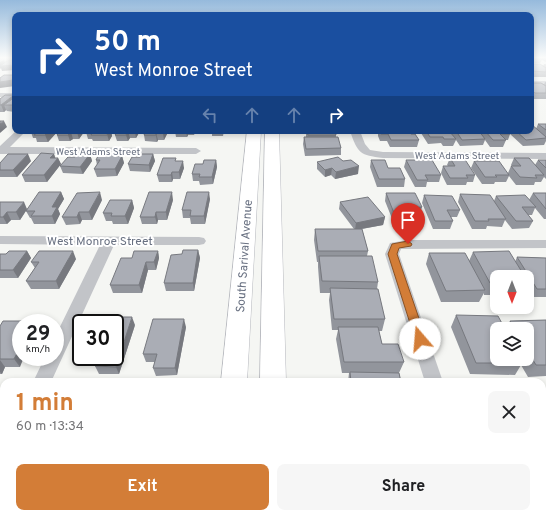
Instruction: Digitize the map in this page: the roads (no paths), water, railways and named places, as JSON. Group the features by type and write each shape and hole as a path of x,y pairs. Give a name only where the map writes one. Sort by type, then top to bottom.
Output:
{"main road":[{"name":"South Sarival Avenue","path":"234,378 254,134"},
{"name":"South Sarival Avenue","path":"272,134 273,378"}],"street":[{"path":"534,83 546,83"},
{"path":"0,95 12,95"},
{"path":"0,151 18,134"},
{"name":"West Adams Street","path":"356,134 360,145 367,153 382,155 546,156"},
{"name":"West Adams Street","path":"0,151 196,151"},
{"name":"West Monroe Street","path":"0,240 199,241"},
{"path":"64,337 109,241"},
{"path":"433,378 392,254 395,246 408,244 546,244"},
{"path":"44,378 50,366"}]}
